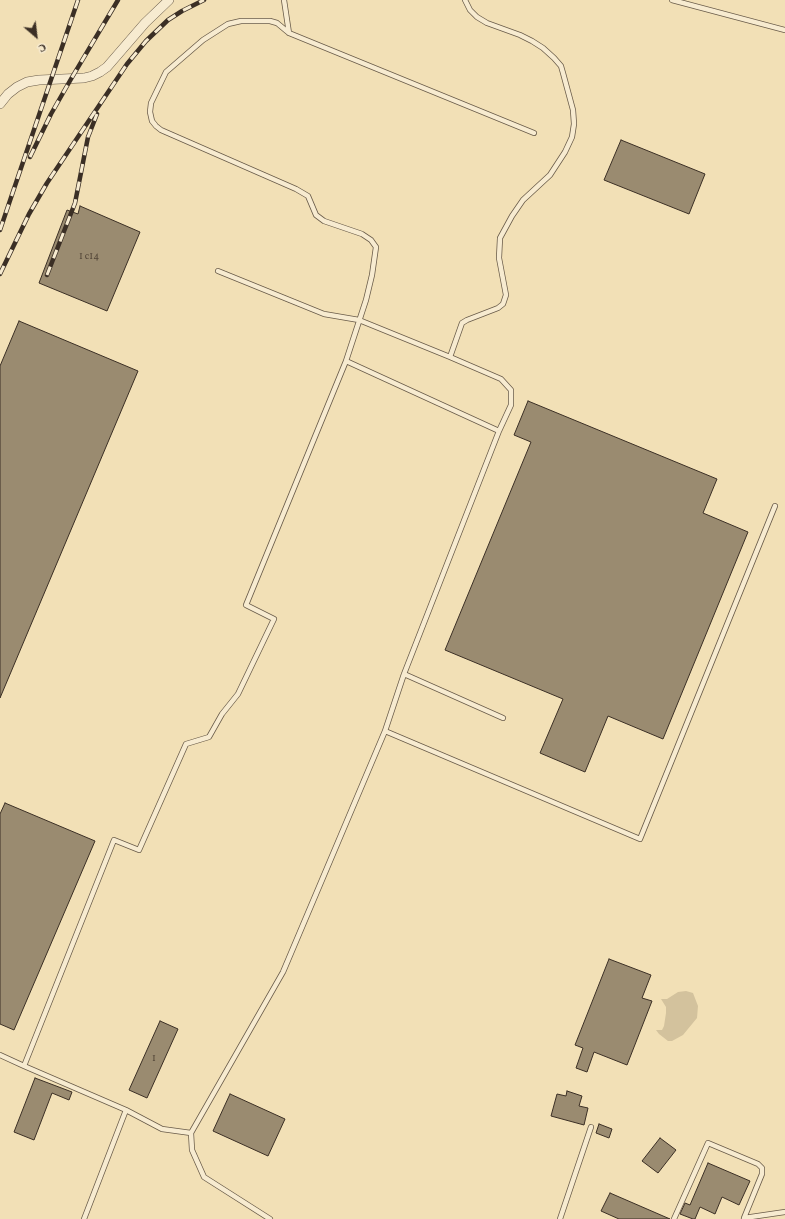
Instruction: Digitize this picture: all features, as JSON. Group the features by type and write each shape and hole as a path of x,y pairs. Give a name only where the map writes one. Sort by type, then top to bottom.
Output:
{"street":[{"path":"0,104 8,94 27,82 84,78 100,72 145,23 169,0"}],"lane":[{"path":"284,0 289,33"},
{"path":"450,356 462,323 492,311 503,304 506,295 499,258 500,238 523,200 550,175 565,152 572,137 574,124 570,94 560,66 554,58 532,40 487,23 477,17 470,10 465,0"},
{"path":"672,0 785,30"},
{"path":"24,1066 114,840 139,850 186,744 209,737 222,714 238,694 274,619 246,605 346,361 372,275 376,247 371,240 362,234 324,220 316,215 310,205 308,196 296,189 161,130 152,121 150,112 151,103 166,72 203,40 228,24 241,21 270,21 277,23 289,33 534,133"},
{"path":"218,271 324,314 359,320 450,356 501,379 512,390 511,405 499,431 404,674 385,731 283,972 191,1133 192,1150 204,1177 270,1219"},
{"path":"346,361 499,431"},
{"path":"385,731 640,839 775,506"},
{"path":"404,674 503,718"},
{"path":"0,1055 126,1110 162,1129 191,1133"},
{"path":"84,1219 126,1110"},
{"path":"560,1219 592,1127"},
{"path":"674,1219 708,1143 758,1164 762,1168 762,1174 744,1219"},
{"path":"744,1219 785,1212"}],"shaded area":[{"path":"686,991 693,993 698,1006 697,1018 683,1035 672,1041 668,1041 656,1030 662,1030 664,1026 666,1007 661,999 667,999 678,992"}],"building":[{"path":"621,140 705,174 689,214 604,180"},
{"path":"80,206 140,232 107,311 39,283 67,210 78,214"},
{"path":"19,321 138,371 0,698 0,366"},
{"path":"528,401 717,479 703,513 748,532 663,739 608,716 585,772 540,753 563,699 445,650 531,442 514,435"},
{"path":"5,803 95,841 14,1030 0,1024 0,814"},
{"path":"609,959 651,975 642,998 652,1001 627,1065 594,1052 587,1072 576,1068 583,1048 575,1045"},
{"path":"160,1021 178,1029 147,1098 129,1090"},
{"path":"35,1078 72,1092 69,1100 52,1093 34,1140 14,1132"},
{"path":"567,1091 582,1096 579,1106 588,1108 584,1125 551,1116 557,1094 566,1096"},
{"path":"230,1094 285,1119 268,1156 213,1131"},
{"path":"599,1124 612,1129 609,1138 596,1133"},
{"path":"660,1138 676,1150 658,1173 642,1161"},
{"path":"708,1163 750,1181 739,1205 722,1197 715,1214 700,1207 695,1219 680,1214 685,1203 690,1205"},
{"path":"610,1193 670,1219 619,1219 601,1211"}],"railway":[{"path":"0,230 78,0"},
{"path":"30,157 51,114 118,0"},
{"path":"0,274 29,214 47,183 127,64 146,41 168,20 204,0"},
{"path":"47,275 75,203 88,137 97,114"}]}
